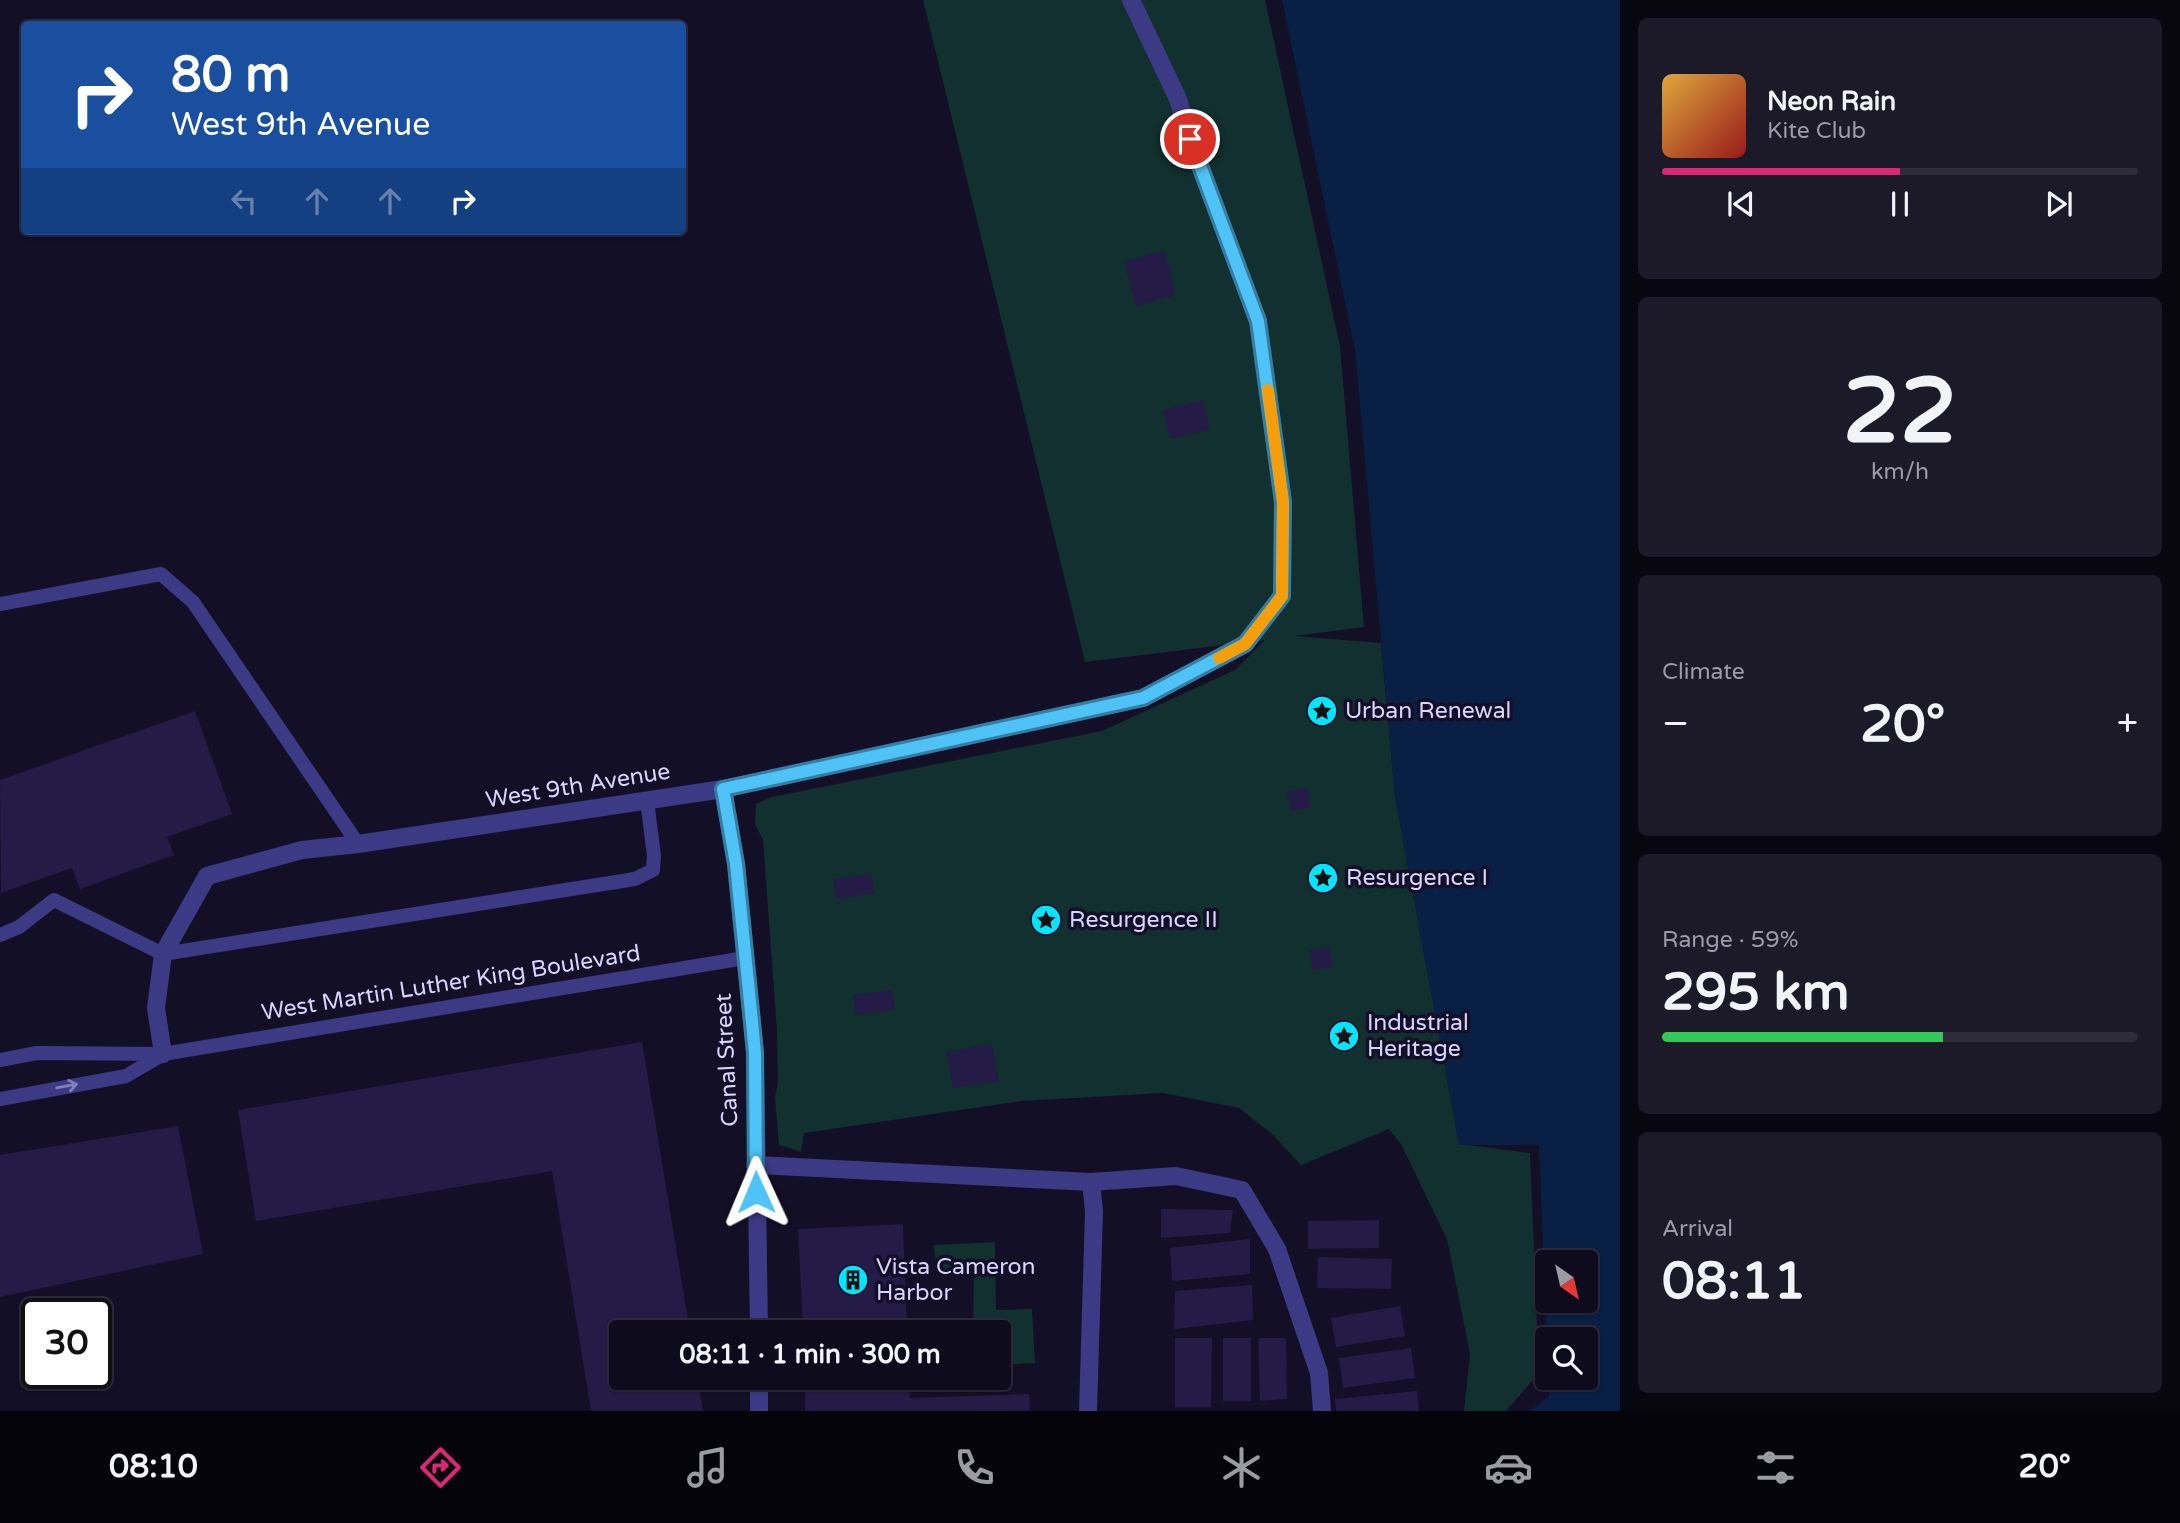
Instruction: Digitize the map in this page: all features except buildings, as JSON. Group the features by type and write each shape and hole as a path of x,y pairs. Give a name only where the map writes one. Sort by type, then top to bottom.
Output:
{"street":[{"name":"West 9th Avenue","path":"163,1054 156,1008 163,954 207,876 302,849 358,844 723,789 1143,698 1245,644 1282,596 1283,502 1258,321 1190,139 1178,99 1131,0"},
{"name":"Canal Street","path":"723,789 736,864 755,1053 759,1320"},
{"path":"755,1165 1091,1182 1177,1176 1242,1190 1277,1249 1319,1373 1321,1411"},
{"path":"1088,1411 1094,1211 1091,1182"},
{"path":"759,1390 759,1411"}],"lane":[{"path":"0,604 161,574 193,602 358,844"},
{"path":"0,935 19,927 54,900 163,954 635,879 653,870 654,856 646,800"},
{"name":"West Martin Luther King Boulevard","path":"0,1060 37,1054 163,1054 745,958"},
{"name":"West Martin Luther King Boulevard","path":"0,1098 126,1076 163,1054"}],"green space":[{"path":"923,0 1265,0 1340,346 1364,627 1295,636 1381,643 1395,796 1459,1144 1530,1153 1537,1327 1535,1327 1535,1378 1506,1411 1464,1411 1470,1354 1447,1239 1401,1144 1389,1129 1301,1165 1272,1134 1239,1108 1163,1093 1021,1101 804,1133 801,1152 779,1145 775,1097 778,1083 777,1032 763,840 755,824 756,804 772,797 1102,731 1235,670 1265,640 1085,662"},
{"path":"995,1242 996,1310 1032,1309 1035,1363 1011,1364 1011,1320 973,1320 974,1266 936,1270 934,1245"}],"water":[{"path":"1282,0 1620,0 1620,1411 1530,1411 1549,1396 1549,1390 1598,1390 1598,1327 1546,1327 1546,1313 1598,1313 1598,1250 1543,1250 1539,1145 1459,1145 1395,796 1355,350"}],"slow traffic":[{"path":"1219,658 1245,644 1282,596 1283,502 1268,390"}],"place":[{"name":"Urban Renewal","path":"1322,711"},
{"name":"Resurgence I","path":"1323,878"},
{"name":"Resurgence II","path":"1046,920"},
{"name":"Industrial Heritage","path":"1344,1036"},
{"name":"Vista Cameron Harbor","path":"853,1280"}],"route":[{"path":"756,1192 755,1053 736,864 723,789 1143,698 1245,644 1282,596 1283,502 1258,321 1190,139"}]}
